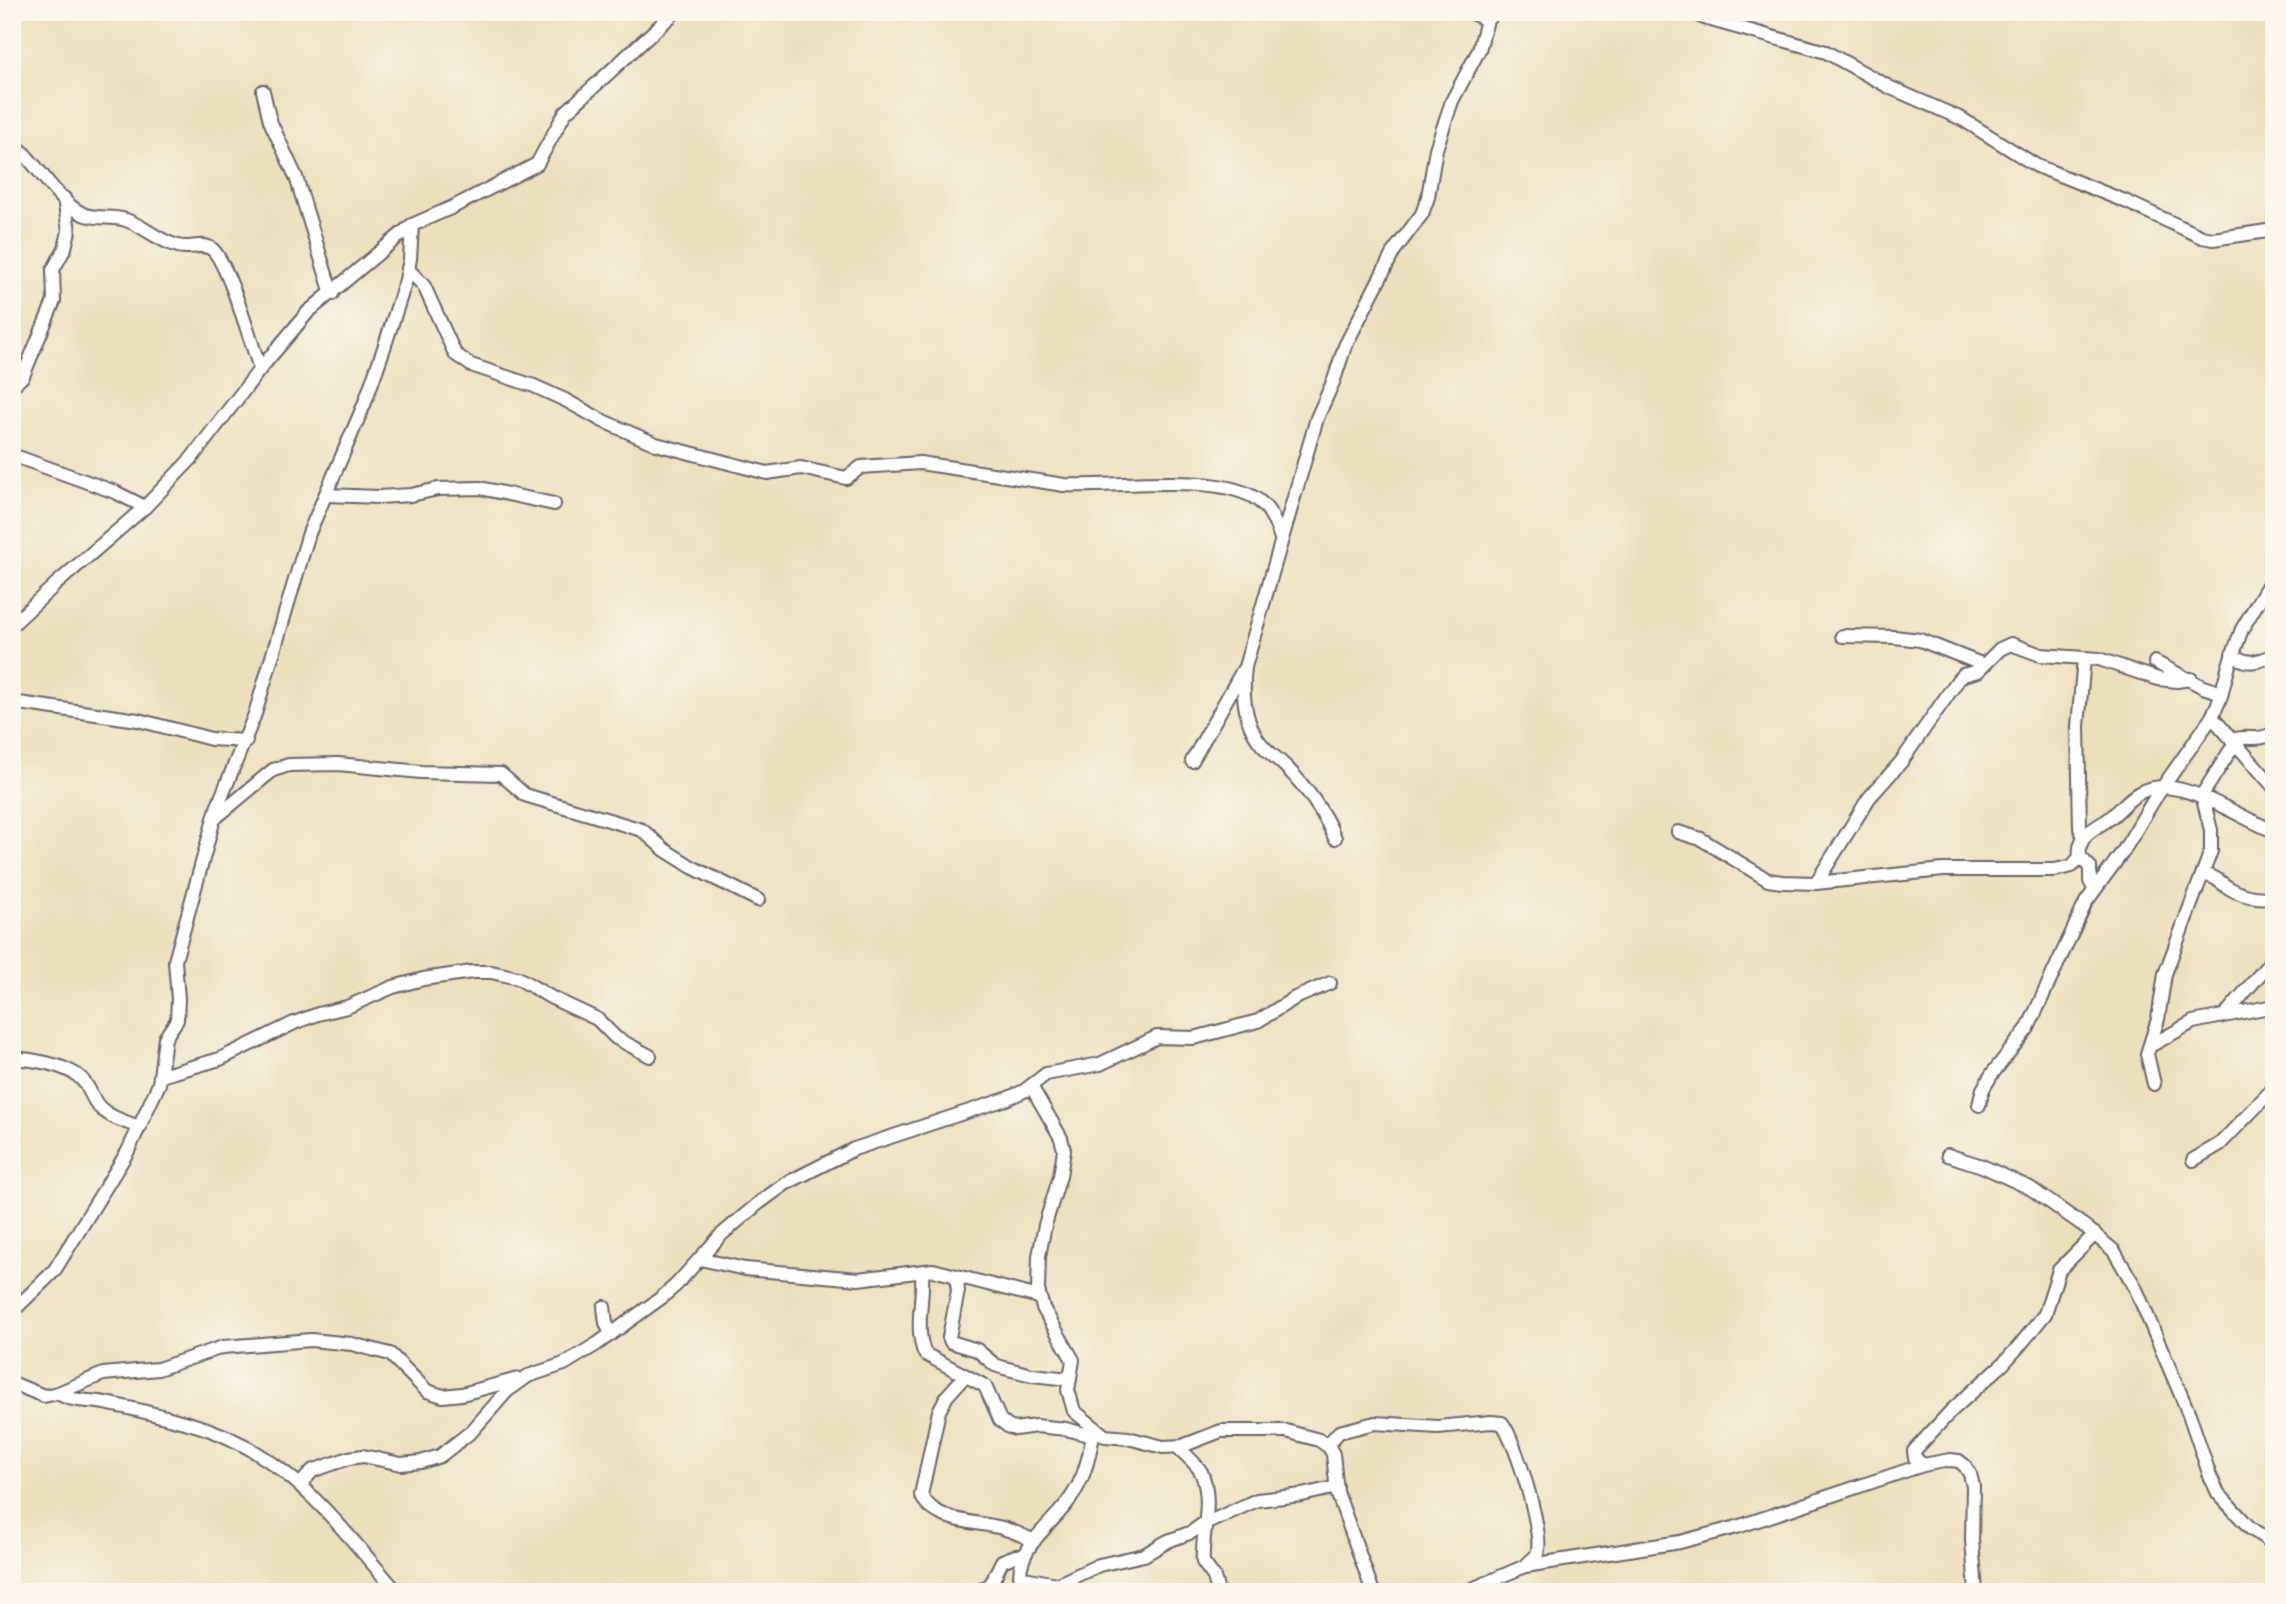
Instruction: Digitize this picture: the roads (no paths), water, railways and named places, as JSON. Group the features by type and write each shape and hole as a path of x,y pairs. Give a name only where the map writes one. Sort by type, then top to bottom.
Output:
{"street":[{"path":"12,625 145,507 191,459 308,312 412,225 537,164 565,113 675,12"},
{"path":"1192,761 1245,667 1317,418 1345,346 1394,251 1422,214 1428,197 1436,149 1446,118 1479,50 1491,16 1469,12"},
{"path":"1691,12 1727,25 1826,52 1891,88 1962,119 2037,166 2127,202 2202,237 2213,239 2274,230"},
{"path":"263,91 271,121 296,177 332,294"},
{"path":"12,142 64,198 84,215 126,219 163,241 179,247 206,245 213,250 228,277 260,369"},
{"path":"12,386 23,376 54,301 53,270 65,248 69,231 64,198"},
{"path":"12,1312 54,1271 105,1184 120,1164 161,1076 165,1038 177,1020 174,961 214,819 246,741 309,533 364,405 408,269 412,225"},
{"path":"408,269 424,286 455,355 471,365 534,386 656,444 767,473 801,468 846,478 862,467 920,463 1064,485 1214,485 1244,493 1258,500 1267,509 1281,538"},
{"path":"12,455 116,492 145,507"},
{"path":"326,495 379,497 411,495 438,489 480,488 554,504"},
{"path":"1979,1105 1983,1089 1992,1074 2028,1028 2094,889 2124,850 2162,788 2212,717 2242,629 2274,575"},
{"path":"1842,636 1920,640 1984,665"},
{"path":"1816,883 1869,798 1908,753 1958,680 1963,675 1976,673 2000,649 2011,644 2041,655 2099,659 2158,679 2191,679"},
{"path":"2232,654 2252,663 2274,655"},
{"path":"2083,836 2080,828 2078,726 2084,658"},
{"path":"2155,662 2203,687 2222,693"},
{"path":"1245,667 1244,700 1254,733 1322,810 1335,838"},
{"path":"12,702 138,720 211,739 246,741"},
{"path":"2212,717 2274,788"},
{"path":"2154,1084 2147,1059 2158,1019 2165,974 2191,902 2210,860 2212,840 2202,795 2233,742 2244,737 2259,740 2274,733"},
{"path":"214,819 273,770 289,765 338,764 421,772 501,774 525,795 642,830 665,850 692,867 758,900"},
{"path":"2094,889 2090,881 2090,867 2080,857 2079,847 2083,836 2111,818 2140,792 2162,788 2202,795 2241,817 2274,831"},
{"path":"1678,832 1701,839 1768,880 1816,883 1943,870 2055,870 2072,866 2080,857"},
{"path":"2204,875 2216,877 2228,887 2246,895 2274,897"},
{"path":"2226,1014 2274,954"},
{"path":"161,1076 220,1059 294,1023 348,1007 393,987 423,979 472,972 491,972 518,978 597,1019 616,1038 650,1056"},
{"path":"12,1383 44,1396 103,1374 158,1370 223,1347 311,1340 352,1344 390,1354 427,1391 443,1396 463,1394 528,1376 564,1364 611,1334 677,1285 711,1245 759,1203 785,1184 818,1166 875,1141 1006,1099 1031,1086 1046,1074 1100,1064 1157,1037 1194,1038 1258,1021 1295,998 1330,983"},
{"path":"2150,1046 2193,1022 2274,1006"},
{"path":"12,1058 45,1063 77,1075 98,1106 139,1128"},
{"path":"1031,1086 1061,1138 1064,1150 1060,1176 1039,1255 1039,1297 1073,1360 1070,1379 1071,1405 1094,1433"},
{"path":"2193,1160 2220,1144 2274,1088"},
{"path":"1948,1155 2019,1182 2095,1234 2114,1251 2135,1287 2189,1414 2218,1493 2250,1528 2274,1544"},
{"path":"1923,1465 1915,1458 1914,1451 2028,1337 2045,1314 2059,1270 2095,1234"},
{"path":"700,1259 745,1269 858,1279 933,1270 1039,1297"},
{"path":"922,1272 922,1347 930,1358 987,1388 1000,1420 1009,1427 1066,1429 1128,1438 1163,1447 1178,1447 1221,1431 1254,1430 1302,1434 1329,1447 1336,1465 1341,1505 1373,1592"},
{"path":"956,1276 958,1291 949,1337 951,1342 977,1350 995,1365 1004,1368 1032,1375 1070,1379"},
{"path":"604,1307 611,1334"},
{"path":"301,1484 312,1471 349,1458 363,1456 401,1464 440,1456 472,1431 507,1391 528,1376"},
{"path":"965,1376 947,1396 939,1411 921,1495 928,1506 940,1514 1002,1528 1034,1541"},
{"path":"58,1393 66,1398 149,1412 226,1436 256,1451 301,1484 397,1592"},
{"path":"1329,1447 1339,1432 1375,1423 1438,1427 1502,1423 1516,1450 1538,1532 1536,1554 1525,1566"},
{"path":"1094,1433 1085,1471 1073,1495 1024,1556 1019,1573 1021,1577 1054,1588 1108,1562 1144,1555 1207,1522 1257,1500 1302,1496 1337,1487"},
{"path":"1178,1447 1200,1472 1204,1485 1207,1522 1203,1562 1214,1577 1218,1592"},
{"path":"1471,1591 1525,1566 1680,1542 1759,1520 1923,1465 1959,1461 1970,1474 1973,1486 1972,1540 1976,1592"},
{"path":"978,1592 991,1584 1002,1561 1024,1556"}]}
